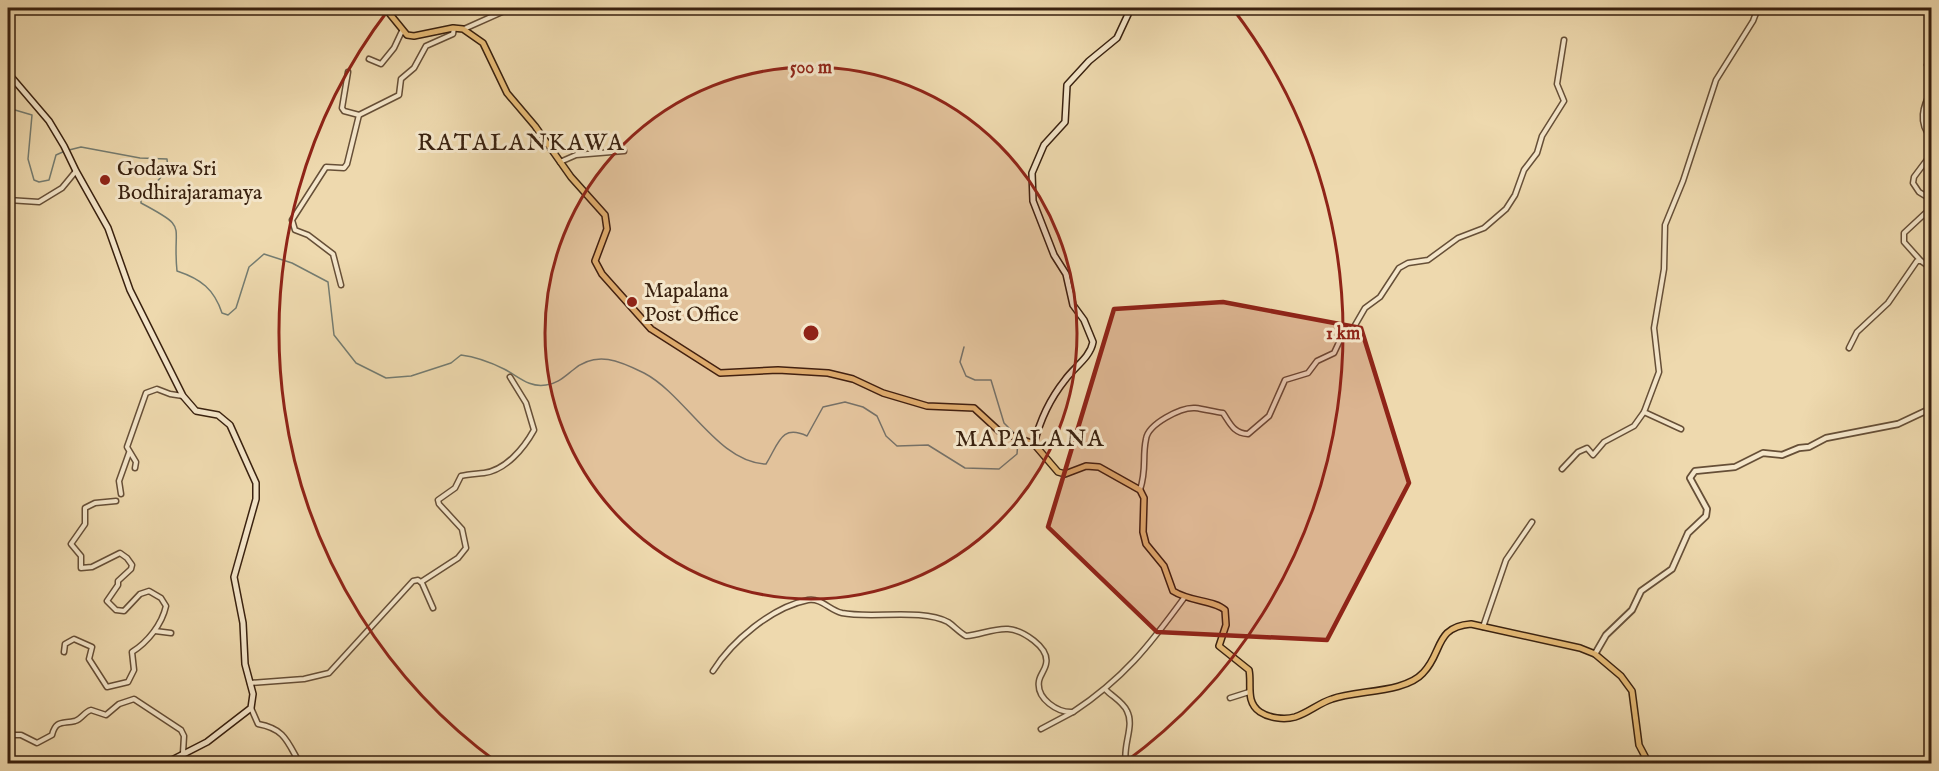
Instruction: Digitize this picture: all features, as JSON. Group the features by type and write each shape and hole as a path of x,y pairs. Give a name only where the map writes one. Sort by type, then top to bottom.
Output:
{"main road":[{"path":"385,8 402,31 414,36 453,28 463,29 483,43 507,93 535,126 560,162 605,215 607,230 595,261 602,274 651,329 694,358 720,373 778,370 828,373 853,378 883,393 927,406 974,408 999,431 1034,444 1058,472 1065,474 1086,466 1099,467 1140,490 1144,498 1143,532 1146,544 1164,566 1173,591 1184,598 1216,604 1225,610 1226,625 1219,646 1249,670 1251,702 1262,713 1280,718 1295,717 1331,699 1410,682 1423,673 1442,638 1449,631 1465,625 1482,627 1580,648 1595,654 1621,676 1632,691 1639,745 1649,764"},
{"path":"1034,444 1046,408 1065,380 1086,357 1093,342 1084,320 1074,305 1066,274 1040,221 1033,201 1032,173 1044,145 1065,122 1067,85 1089,61 1118,38 1131,8"},
{"path":"8,73 49,122 69,155 112,236 130,290 183,396 196,411 218,415 230,425 255,483 254,512 239,551 234,577 243,623 245,664 253,694 251,708 214,737 164,764"}],"street":[{"path":"463,29 511,8"},
{"path":"1562,469 1578,452 1587,448 1593,455 1605,442 1634,426 1644,412 1659,372 1654,328 1664,269 1665,225 1683,181 1716,80 1753,21 1758,8"},
{"path":"348,72 342,108 344,111 359,115 399,95 401,79 414,68 423,49 453,34 455,32 453,28"},
{"path":"369,59 381,64 394,48 402,31"},
{"path":"1140,490 1146,466 1146,438 1152,428 1168,418 1195,408 1223,413 1230,426 1242,434 1248,434 1269,417 1285,380 1308,373 1317,361 1334,353 1342,336 1354,327 1365,308 1380,297 1399,268 1408,263 1428,260 1458,238 1484,228 1506,209 1515,195 1524,170 1537,153 1542,136 1564,101 1565,96 1557,84 1564,40"},
{"path":"1929,62 1928,65 1932,72"},
{"path":"1932,89 1922,109 1923,128 1932,139"},
{"path":"341,285 333,254 308,235 295,230 292,220 326,167 344,168 347,164 359,115"},
{"path":"560,162 576,155 624,151"},
{"path":"1932,153 1917,172 1913,183 1919,192 1932,200"},
{"path":"8,200 39,202 62,189 76,171"},
{"path":"1932,207 1904,233 1904,242 1921,261 1932,268"},
{"path":"1849,348 1857,332 1888,303 1913,265 1921,261"},
{"path":"249,684 304,679 330,673 412,581 421,582 458,558 466,548 462,529 438,500 455,488 461,476 486,473 508,461 517,454 534,430 526,404 510,376"},
{"path":"135,468 136,462 126,447 146,393 157,389 183,396"},
{"path":"1595,654 1606,635 1632,610 1641,591 1672,569 1688,533 1706,516 1707,509 1690,478 1695,471 1735,468 1763,453 1782,456 1826,438 1898,424 1932,408"},
{"path":"1644,412 1681,429"},
{"path":"120,494 119,482 129,453"},
{"path":"64,652 65,644 74,639 87,643 92,647 89,659 107,687 128,682 134,670 132,652 155,631 165,606 156,594 149,591 140,594 123,611 116,610 107,601 121,576 132,569 128,558 120,553 84,569 80,562 81,556 71,544 85,524 85,508 95,502 116,501"},
{"path":"1482,627 1506,560 1532,522"},
{"path":"421,582 433,608"},
{"path":"1041,729 1073,712 1106,690 1143,651 1184,598"},
{"path":"713,671 723,656 763,621 782,609 809,600 820,601 842,613 908,615 945,621 966,636 999,630 1017,631 1039,645 1046,656 1047,663 1039,680 1043,697 1054,707 1073,712"},
{"path":"155,631 171,633"},
{"path":"1106,690 1123,705 1130,718 1125,748 1126,764"},
{"path":"1230,698 1249,692"},
{"path":"8,732 11,735 21,735 37,743 52,735 54,727 60,722 75,721 92,711 106,715 119,704 134,699 181,730 184,736 183,753"},
{"path":"251,708 258,724 275,727 283,734 300,764"}],"highlighted area":[{"path":"1223,302 1361,328 1409,483 1327,640 1157,632 1048,527 1114,309"}],"waterway":[{"path":"8,117 15,110 32,115 28,159 34,180 39,182 49,180 56,155 65,151"},
{"path":"69,150 81,147 140,158 167,159 168,170 141,198 141,203 167,218 176,228 177,271 206,286 215,297 222,313 228,315 236,308 249,267 264,254 292,263 328,282 334,335 356,363 386,378 411,376 451,363 461,355 488,362 534,385 557,382 590,360 617,362 644,373 659,383 717,441 733,452 749,461 766,464 786,434 791,432 807,436 823,407 845,402 863,407 877,416 886,436 897,446 928,445 965,468 999,469 1017,454 1018,440"},
{"path":"964,347 960,362 966,376 975,380 991,380 1004,423 1016,435"}],"place":[{"name":"Godawa Sri Bodhirajaramaya","path":"105,180"},
{"name":"Mapalana Post Office","path":"632,302"}],"district":[{"name":"RATALANKAWA","path":"521,142"},
{"name":"MAPALANA","path":"1030,438"}]}
